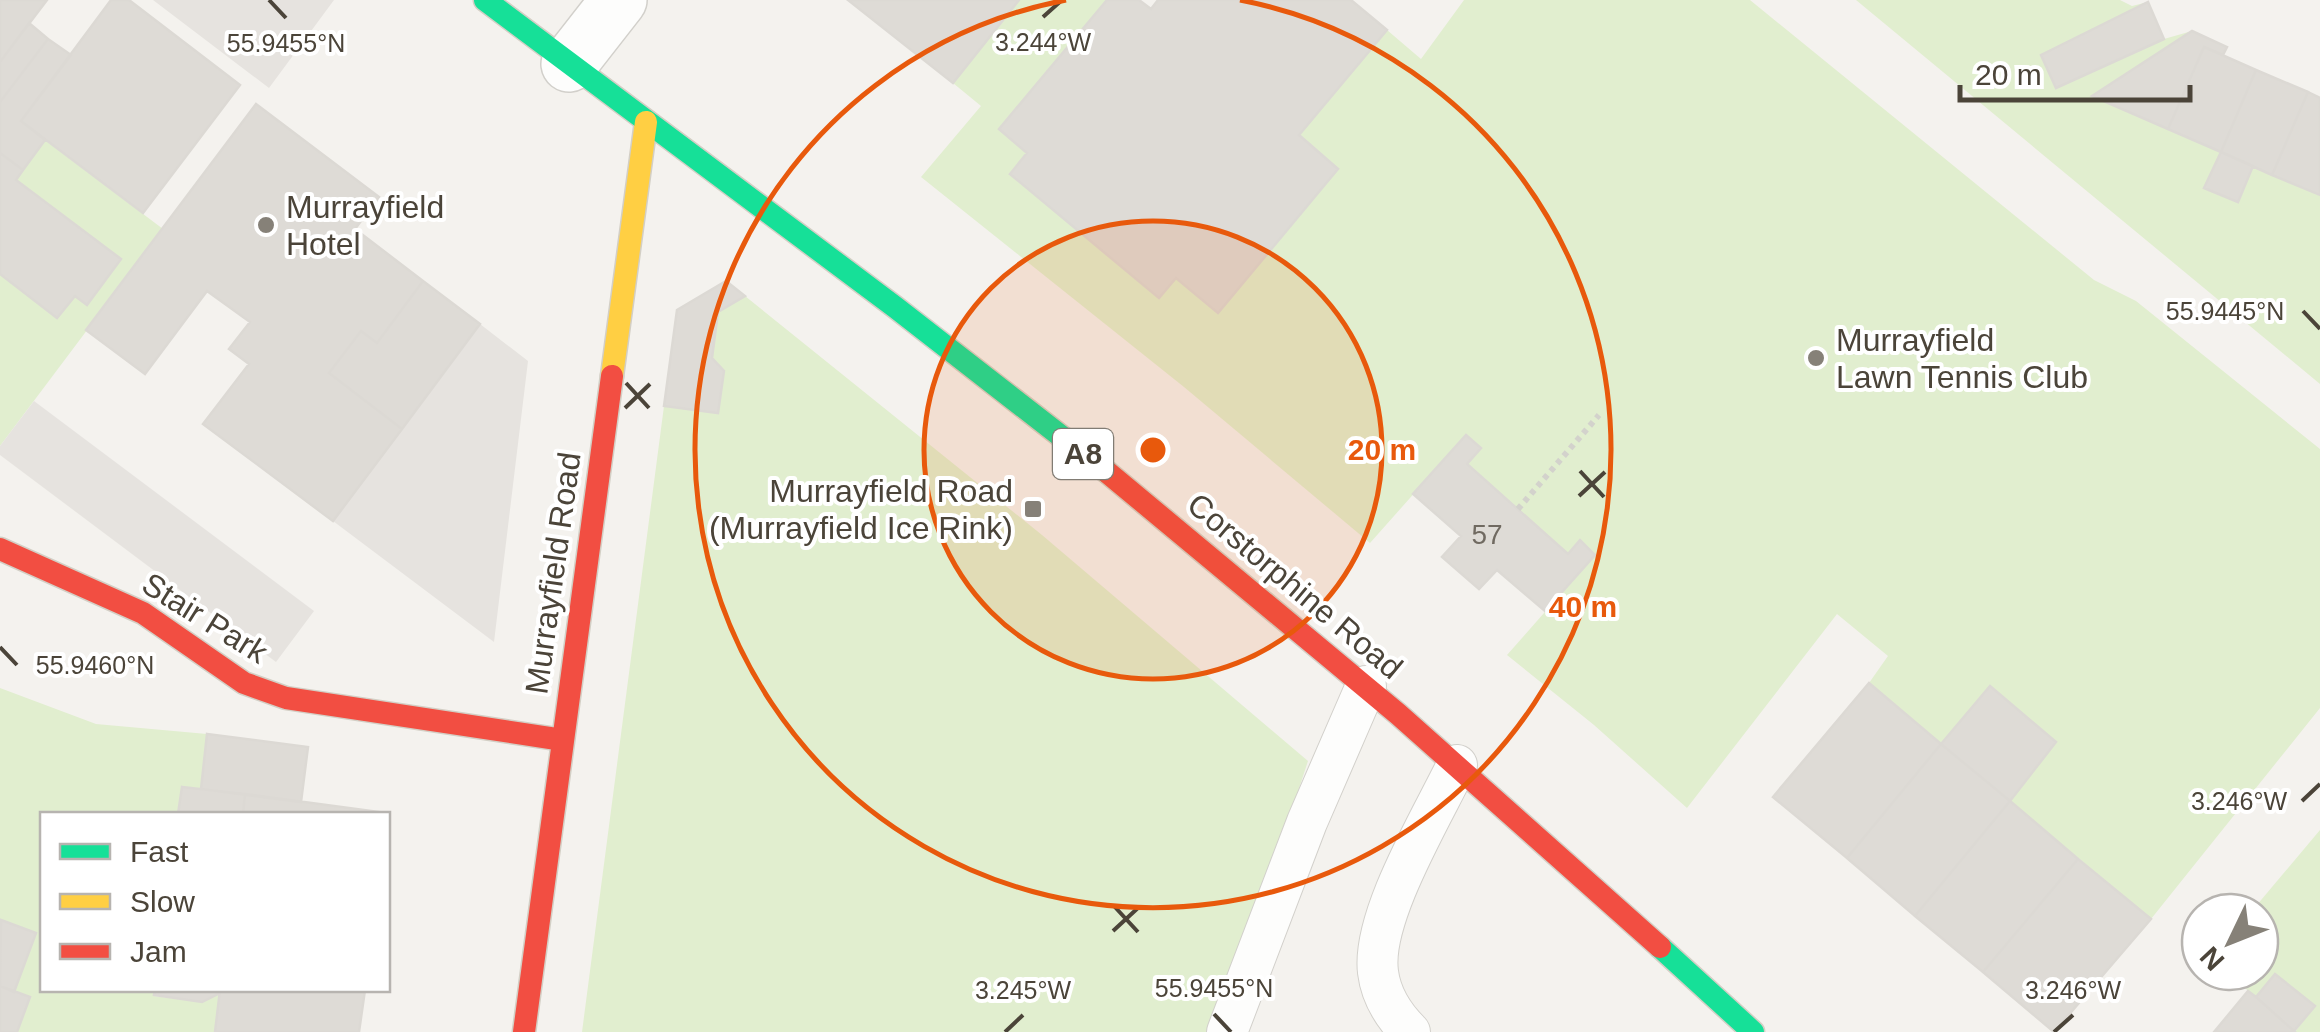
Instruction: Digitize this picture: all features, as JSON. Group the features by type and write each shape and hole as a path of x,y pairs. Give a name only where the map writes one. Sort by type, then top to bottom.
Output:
{"main road":[{"name":"Corstorphine Road","path":"486,0 1030,410 1315,642 1753,1032"},
{"name":"Murrayfield Road","path":"524,1032 646,122"},
{"name":"Stair Park","path":"0,549 143,613 260,690 286,698 563,740"}],"street":[{"path":"569,64 619,0"}],"lane":[{"path":"1227,1032 1308,822 1366,686"},
{"path":"1410,1032 1396,1018 1382,992 1378,968 1380,937 1398,886 1457,765"}],"path":[{"path":"1518,509 1599,415"}],"green space":[{"path":"1019,0 1107,0 1000,129 1027,153 1010,174 1158,298 1176,278 1218,312 1338,169 1299,135 1387,30 1421,59 1464,0 1750,0 2094,280 2136,301 2320,449 2320,708 2151,919 2010,801 2056,742 1941,744 1869,683 1888,656 1837,614 1687,808 1594,725 1507,655 1595,555 1580,540 1568,554 1467,464 1481,448 1466,435 1370,543 1184,387 921,177 981,106 953,83"},
{"path":"1856,0 2120,0 2132,6 2148,2 2042,54 2057,87 2164,39 2192,31 2093,96 2221,152 2205,189 2238,202 2253,166 2320,195 2320,384"},
{"path":"45,140 163,229 0,446 0,274 57,318 75,296 88,304 121,260 16,180"},
{"path":"745,296 1042,535 1308,761 1219,1032 582,1032 664,406 718,413 724,371 712,358 718,312"},
{"path":"0,688 96,724 207,734 201,789 183,787 178,812 40,812 40,992 155,992 154,996 202,1002 220,993 215,1032 17,1032 14,992 36,933 2,920 0,923"},
{"path":"2320,830 2320,1032 2295,1032 2314,1006 2280,977 2280,892 2268,892"}],"shaded area":[{"path":"153,0 334,0 269,88"},
{"path":"480,324 528,361 494,642 333,521"},
{"path":"34,401 314,611 276,662 0,455 0,446"}],"building":[{"path":"0,0 47,0 0,62"},
{"path":"111,0 129,0 240,85 143,213 21,121"},
{"path":"848,0 1019,0 953,83"},
{"path":"1107,0 1139,0 1151,9 1158,0 1351,0 1387,30 1299,135 1338,169 1218,313 1176,278 1159,298 1010,174 1027,153 999,129"},
{"path":"2148,2 2164,39 2056,88 2041,55"},
{"path":"29,23 48,39 0,102 0,62"},
{"path":"2192,31 2227,47 2223,55 2204,47 2168,129 2092,96"},
{"path":"48,39 71,55 21,121 45,140 23,170 0,153 0,102"},
{"path":"2204,47 2256,70 2221,152 2168,129"},
{"path":"2256,70 2308,92 2272,175 2221,152"},
{"path":"2308,92 2320,98 2320,195 2272,175"},
{"path":"256,104 379,197 355,229 423,281 377,343 361,331 329,373 402,429 333,521 203,424 249,364 229,349 250,322 207,291 145,374 86,330"},
{"path":"2221,152 2253,166 2238,202 2204,188"},
{"path":"0,153 23,170 16,180 121,259 87,305 75,296 57,318 0,274"},
{"path":"423,281 480,324 402,429 329,373 361,331 377,343"},
{"path":"726,281 745,296 718,312 712,358 724,371 718,413 664,406 677,310"},
{"path":"1466,435 1481,448 1467,464 1568,554 1580,540 1595,555 1545,611 1497,570 1479,589 1442,557 1461,536 1413,494"},
{"path":"1869,683 1941,744 1847,858 1773,797"},
{"path":"1990,686 2056,742 2010,801 1941,744"},
{"path":"207,734 308,747 301,802 201,789"},
{"path":"1941,744 2010,801 1915,916 1847,858"},
{"path":"182,787 245,794 243,812 178,812"},
{"path":"245,794 380,812 243,812"},
{"path":"2010,801 2078,859 1983,972 1915,916"},
{"path":"2078,859 2151,919 2054,1032 1983,972"},
{"path":"1,920 36,933 14,992 0,986"},
{"path":"2280,978 2315,1006 2294,1031 2256,997 2260,992 2280,992"},
{"path":"0,986 30,997 17,1032 0,1032"},
{"path":"155,992 220,992 202,1002 154,995"},
{"path":"220,992 365,992 359,1032 215,1032"},
{"path":"2249,992 2295,1032 2214,1032"}],"traffic: fast":[{"path":"485,0 895,307 1107,472"},
{"path":"1660,947 1753,1032"}],"traffic: slow":[{"path":"612,376 646,122"}],"traffic: jam":[{"path":"524,1032 612,376"},
{"path":"1107,472 1398,714 1660,947"},
{"path":"0,549 143,613 244,683 286,698 563,740"}],"place":[{"name":"Murrayfield Hotel","path":"266,225"},
{"name":"Murrayfield Lawn Tennis Club","path":"1816,358"},
{"name":"Murrayfield Road (Murrayfield Ice Rink)","path":"1033,509"}]}
